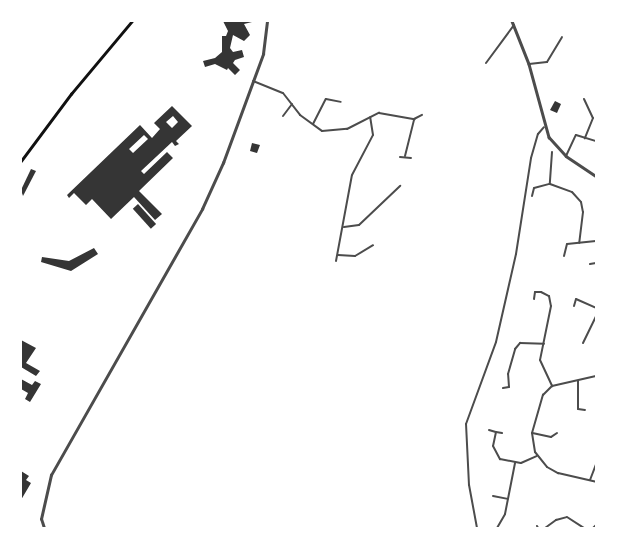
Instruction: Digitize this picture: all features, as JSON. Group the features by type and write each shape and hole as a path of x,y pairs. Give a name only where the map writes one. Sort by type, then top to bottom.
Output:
{"main road":[{"path":"21,161 70,94 132,21"}],"street":[{"path":"44,528 41,519 51,476 202,209 253,81 265,46 267,21"},
{"path":"512,21 529,64 544,127 549,137 566,156 596,176"},
{"path":"486,63 514,25"},
{"path":"529,64 548,62 562,37"},
{"path":"253,81 277,89 300,115 322,131 346,129 379,113 414,119 422,115"},
{"path":"313,124 326,99 324,93"},
{"path":"584,98 593,118 585,138"},
{"path":"326,99 341,102"},
{"path":"283,116 292,104"},
{"path":"336,261 352,176 373,135 370,117"},
{"path":"405,156 414,119"},
{"path":"477,528 467,462 466,424 496,342 516,254 531,158 538,134 544,127"},
{"path":"566,156 576,135 596,141"},
{"path":"550,184 552,152"},
{"path":"400,157 411,158"},
{"path":"532,196 534,188 550,184 572,192 579,198 583,212 579,243"},
{"path":"343,227 358,225 400,186"},
{"path":"564,256 564,246 596,241"},
{"path":"338,255 354,256 373,245"},
{"path":"590,264 596,264"},
{"path":"534,298 535,292 541,292 549,296 551,306 541,365 552,386"},
{"path":"574,306 576,299 596,308"},
{"path":"583,343 596,316"},
{"path":"581,334 585,336"},
{"path":"503,388 509,387 510,366 520,343 544,344"},
{"path":"596,376 552,386 540,400 532,433 537,456 558,473 596,482"},
{"path":"578,381 578,409 585,410"},
{"path":"489,430 502,433"},
{"path":"496,432 494,454 500,459 515,463 526,462 537,456"},
{"path":"532,433 552,437 557,433"},
{"path":"552,437 554,443"},
{"path":"497,528 503,520 515,463"},
{"path":"590,481 596,464"},
{"path":"494,496 508,499"},
{"path":"546,528 556,520 567,517 584,528"},
{"path":"593,528 596,525"}],"building":[{"path":"223,21 256,21 244,24 250,35 244,41 233,35 230,48 233,52 242,50 244,57 235,60 233,63 240,70 235,75 228,68 227,70 215,64 205,67 203,61 215,58 222,52 222,36 226,36 228,31"},
{"path":"555,101 561,104 557,113 550,110"},
{"path":"172,106 192,126 176,141 179,144 175,146 172,142 141,171 144,174 167,152 173,158 139,191 162,214 155,220 134,197 111,219 92,199 86,205 74,193 69,198 67,195 140,125 152,138 160,129 154,123","holes":["173,116 178,122 172,128 166,122","144,135 148,139 133,153 129,149"]},
{"path":"252,143 260,145 257,153 250,151"},
{"path":"31,169 36,171 23,196 21,190"},
{"path":"138,204 156,224 151,229 133,209"},
{"path":"94,248 98,254 71,271 41,262 42,257 69,261"},
{"path":"21,340 36,348 26,363 40,371 36,376 21,367"},
{"path":"21,379 32,385 35,381 41,384 30,402 25,399 28,393 21,389"},
{"path":"21,471 29,476 26,480 31,483 21,500"}]}
